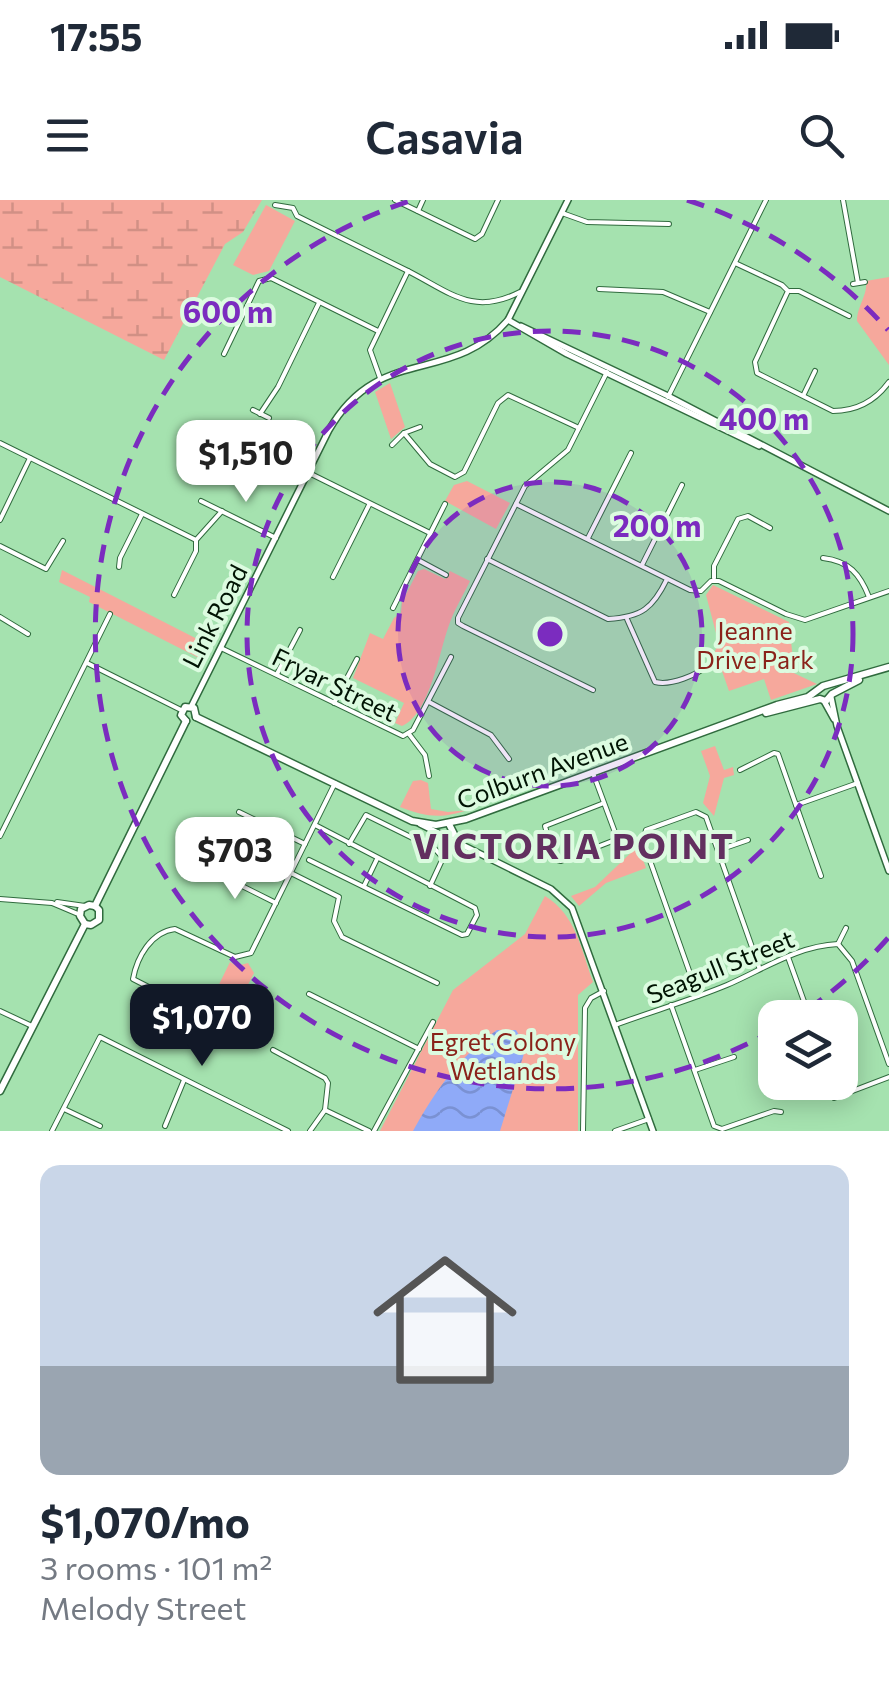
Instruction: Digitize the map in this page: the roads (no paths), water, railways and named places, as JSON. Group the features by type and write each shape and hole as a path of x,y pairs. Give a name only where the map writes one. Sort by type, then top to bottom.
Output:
{"main road":[{"name":"Colburn Avenue","path":"196,718 419,823 448,824 777,704 826,695 889,667"},
{"path":"95,906 96,897 186,722 196,718 191,706 182,710 181,717 186,722"},
{"path":"448,824 459,844"},
{"path":"85,906 95,906 99,920 85,924 80,916 85,906"},
{"path":"0,1092 85,924"}],"street":[{"path":"293,208 298,200"},
{"path":"395,200 475,239 482,234 498,200"},
{"path":"418,212 423,200"},
{"path":"568,200 508,320 889,511"},
{"path":"666,399 764,200"},
{"path":"843,200 859,283"},
{"path":"275,205 293,208"},
{"path":"293,208 297,216 474,304 495,304 520,292"},
{"path":"562,213 587,222 669,224"},
{"path":"735,263 788,291 799,291 849,316"},
{"path":"380,378 370,350 408,271"},
{"path":"224,354 260,281 271,278 378,331"},
{"path":"599,289 663,292 710,312"},
{"path":"788,291 754,368 757,374 842,411 872,401 889,382"},
{"path":"260,414 278,387 320,302"},
{"name":"Link Road","path":"191,706 344,408 380,378 468,353 508,320"},
{"path":"593,690 458,623 458,618 524,486 568,450 608,370"},
{"path":"803,396 815,372"},
{"path":"404,434 430,464 455,477 464,472 498,403 508,395 580,428"},
{"path":"252,410 269,418"},
{"path":"392,445 404,434 420,428"},
{"path":"0,442 196,540"},
{"path":"588,538 631,453"},
{"path":"0,520 30,458"},
{"path":"308,472 430,533"},
{"path":"642,566 682,485"},
{"path":"202,501 276,538"},
{"path":"333,577 370,504"},
{"path":"393,608 445,504"},
{"path":"516,504 696,592 714,580"},
{"path":"196,540 222,512"},
{"path":"119,567 142,514"},
{"path":"714,580 714,566 738,519 748,516 770,528"},
{"path":"174,595 196,551 196,540"},
{"path":"0,546 49,568 63,542"},
{"path":"823,558 858,572 870,598"},
{"path":"488,559 608,619 626,617 652,606 667,579"},
{"path":"418,560 446,575"},
{"path":"714,580 805,620 889,592"},
{"path":"0,836 110,614"},
{"path":"626,617 655,682 666,684 702,671 710,664"},
{"path":"0,618 28,634"},
{"path":"278,674 300,630"},
{"name":"Fryar Street","path":"221,648 399,735 409,734 451,657"},
{"path":"334,703 357,659"},
{"path":"87,663 182,710"},
{"path":"826,695 889,870"},
{"path":"427,701 491,734 508,759"},
{"path":"409,734 425,755 429,776"},
{"path":"740,770 778,754 821,876"},
{"path":"593,773 604,803 615,840 561,861 554,858 545,826 604,803"},
{"path":"216,1021 134,979 149,942 168,930 182,930 235,957 251,953 335,784"},
{"path":"796,805 858,784"},
{"path":"239,812 305,844"},
{"path":"698,996 642,835 646,830 696,812 706,816 759,967"},
{"path":"349,844 366,815 434,848 443,858 430,886"},
{"path":"419,823 551,889 567,902 576,916 653,1131"},
{"path":"310,860 462,936 477,915 475,908 315,825"},
{"path":"718,851 748,840"},
{"path":"364,886 377,859"},
{"path":"210,870 276,903"},
{"path":"291,873 339,897 334,921 342,937 437,983"},
{"path":"0,899 85,906"},
{"path":"52,903 80,916"},
{"path":"846,928 838,944 852,960 889,1064"},
{"name":"Seagull Street","path":"616,1024 730,984 788,956 820,945 838,944"},
{"path":"788,956 804,1000"},
{"path":"582,1131 586,1008 591,998 604,992"},
{"path":"309,994 419,1049"},
{"path":"671,1005 718,1128 782,1112"},
{"path":"0,1011 32,1027"},
{"path":"325,1110 372,1131 433,1022"},
{"path":"52,1131 100,1037 288,1131"},
{"path":"273,1050 328,1083 325,1110 310,1131"},
{"path":"693,1070 734,1058"},
{"path":"858,1089 889,1077"},
{"path":"165,1126 184,1079"},
{"path":"64,1110 100,1126"},
{"path":"614,1131 649,1118"},
{"path":"742,1122 746,1131"}],"water":[{"path":"497,1030 516,1030 526,1047 500,1131 413,1131 449,1076"}],"district":[{"name":"VICTORIA POINT","path":"574,844"}],"park label":[{"name":"Jeanne Drive Park","path":"755,644"},
{"name":"Egret Colony Wetlands","path":"503,1056"}]}
